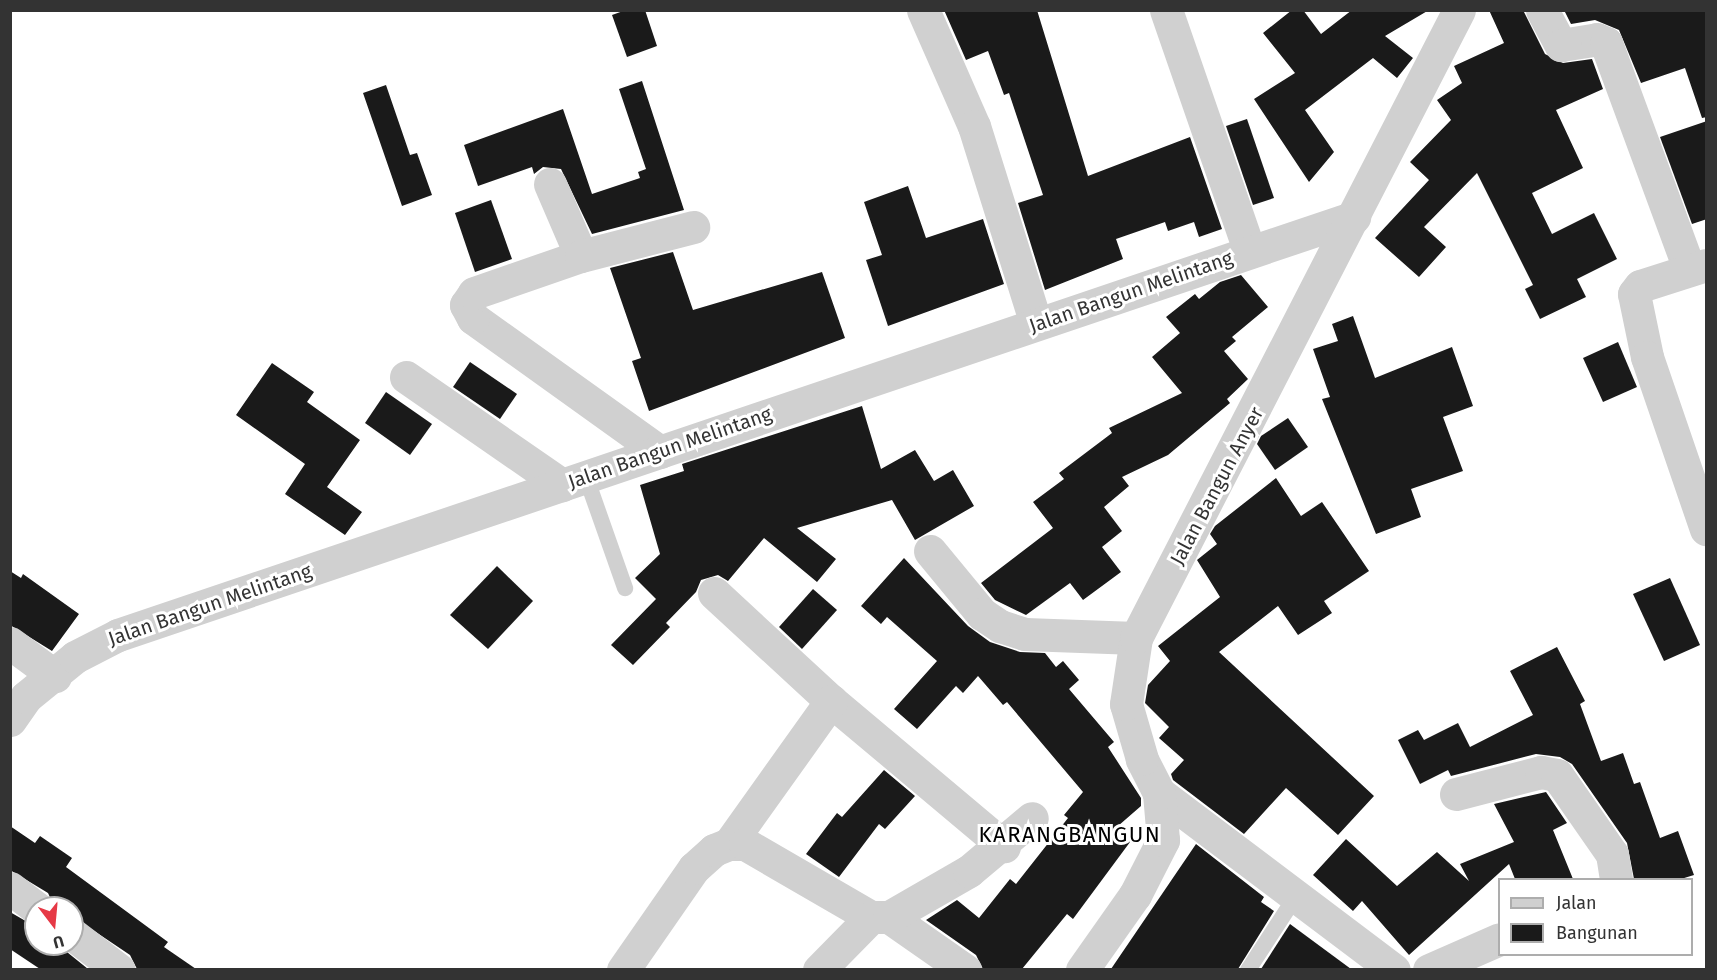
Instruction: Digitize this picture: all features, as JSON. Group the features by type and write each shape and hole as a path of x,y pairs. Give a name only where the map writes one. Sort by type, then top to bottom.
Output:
{"street":[{"path":"923,10 974,126 1036,324"},
{"path":"1166,10 1250,252"},
{"name":"Jalan Bangun Anyer","path":"1082,969 1135,896 1163,840 1159,793 1142,759 1126,704 1136,638 1459,10"},
{"path":"1542,10 1561,45 1597,39 1606,43 1698,267 1640,286 1634,294 1647,357 1707,529"},
{"path":"550,184 581,256"},
{"name":"Jalan Bangun Melintang","path":"10,720 26,697 55,676 75,657 118,635 1354,217"},
{"path":"660,452 468,312 468,299 474,293 581,256 693,227"},
{"path":"406,377 574,481"},
{"path":"930,551 982,614 1000,626 1025,634 1136,638"},
{"path":"714,593 831,701 1004,846"},
{"path":"10,643 55,676"},
{"path":"729,844 831,701"},
{"path":"1456,794 1541,772 1557,775 1612,854 1616,878"},
{"path":"1159,793 1394,969"},
{"path":"819,969 880,917 1004,846 1032,818"},
{"path":"623,969 694,868 714,850 729,844 745,844 880,917 965,969"},
{"path":"10,888 24,898"},
{"path":"1429,969 1498,940"},
{"path":"84,943 119,969"}],"lane":[{"path":"574,481 625,588"},
{"path":"1248,969 1296,896"}],"building":[{"path":"626,10 645,10 657,46 627,57 612,15"},
{"path":"944,10 1037,10 1088,176 1190,137 1222,229 1199,237 1194,222 1168,231 1165,222 1116,239 1123,259 1045,290 1018,203 1043,195 1009,93 1004,95 988,51 966,60"},
{"path":"1292,10 1303,10 1321,34 1352,10 1429,10 1385,36 1413,58 1397,78 1373,58 1305,110 1334,152 1309,182 1254,99 1295,73 1263,33"},
{"path":"1489,10 1523,10 1545,54 1563,63 1592,59 1603,89 1556,110 1583,168 1532,193 1552,234 1594,213 1617,259 1577,279 1586,297 1540,319 1525,289 1533,285 1477,173 1424,227 1446,247 1419,277 1375,238 1429,180 1410,162 1451,120 1437,100 1462,83 1454,66 1504,43"},
{"path":"1564,10 1707,10 1707,117 1702,118 1685,68 1641,83 1619,30 1595,20 1571,24"},
{"path":"642,81 684,210 592,234 561,169 543,167 534,174 532,167 478,186 464,145 563,109 592,194 640,178 638,172 646,169 619,89"},
{"path":"386,85 410,155 417,153 432,195 402,206 363,93"},
{"path":"1247,119 1274,198 1253,205 1226,126"},
{"path":"1707,121 1707,219 1692,224 1660,137"},
{"path":"908,186 926,238 983,219 1004,284 888,326 866,260 882,255 864,202"},
{"path":"491,200 512,259 475,272 455,213"},
{"path":"673,252 693,310 822,272 845,338 649,411 632,361 641,358 610,268"},
{"path":"1241,275 1268,307 1232,337 1236,341 1224,351 1248,379 1227,399 1230,403 1168,455 1122,477 1129,486 1104,507 1122,531 1102,547 1121,572 1083,600 1070,583 1026,615 995,600 981,583 1053,528 1033,502 1064,479 1059,473 1112,433 1109,428 1182,393 1152,357 1180,333 1166,317 1195,294 1199,299 1220,282"},
{"path":"1353,316 1375,378 1452,347 1473,406 1443,417 1463,471 1411,489 1421,517 1376,534 1322,399 1330,397 1313,349 1338,341 1332,324"},
{"path":"1618,342 1637,387 1603,402 1583,358"},
{"path":"470,362 517,394 500,419 453,387"},
{"path":"272,363 314,392 307,402 360,440 327,487 362,512 345,535 285,494 305,464 236,415"},
{"path":"386,392 432,424 410,455 365,423"},
{"path":"862,406 881,469 915,450 934,481 953,470 974,506 915,540 892,500 797,528 836,559 817,582 764,538 728,581 718,575 701,580 696,592 666,623 670,627 633,665 611,645 656,599 635,578 660,554 640,485 684,471 682,464"},
{"path":"1288,418 1308,447 1275,470 1257,444 1261,436"},
{"path":"1276,478 1301,516 1322,502 1369,571 1324,601 1332,613 1298,635 1278,606 1219,652 1374,796 1338,835 1286,788 1244,834 1173,780 1171,774 1184,760 1159,738 1169,727 1145,703 1148,685 1170,661 1158,646 1220,597 1197,560 1217,544 1210,534 1215,526"},
{"path":"904,558 968,626 990,642 1020,652 1045,653 1056,667 1063,661 1079,680 1069,689 1114,742 1108,747 1141,798 1141,806 1118,826 1133,838 1073,919 1067,914 1022,969 983,969 976,955 926,920 957,900 979,918 1010,879 1016,884 1068,818 1064,815 1083,792 1007,702 1003,705 978,676 963,693 956,686 917,729 894,709 937,661 887,617 881,624 861,606"},
{"path":"497,566 533,601 488,649 450,615"},
{"path":"10,571 21,578 23,574 79,614 52,651 10,625"},
{"path":"1670,578 1700,645 1664,661 1633,594"},
{"path":"813,589 837,610 802,649 779,627"},
{"path":"1557,647 1585,701 1580,704 1601,761 1623,753 1634,784 1640,782 1660,838 1678,831 1694,875 1684,878 1634,878 1627,843 1572,764 1560,757 1536,754 1451,776 1448,770 1420,784 1398,740 1418,730 1424,740 1458,723 1470,747 1533,715 1510,671"},
{"path":"884,770 915,796 885,829 879,824 839,877 806,854 837,813 842,817"},
{"path":"1546,792 1567,823 1553,830 1573,878 1515,878 1509,864 1409,955 1362,901 1353,911 1313,875 1346,839 1397,886 1437,852 1469,881 1460,864 1514,842 1494,804"},
{"path":"10,826 35,843 40,836 72,858 66,867 168,942 164,947 196,969 137,969 130,955 84,924 84,896 49,896 10,870"},
{"path":"1196,844 1264,897 1261,902 1274,911 1238,969 1111,969"},
{"path":"10,912 24,920 24,956 72,956 88,969 40,969 10,949"},
{"path":"1290,924 1351,969 1261,969"}],"district":[{"name":"KARANGBANGUN","path":"1070,835"}]}
